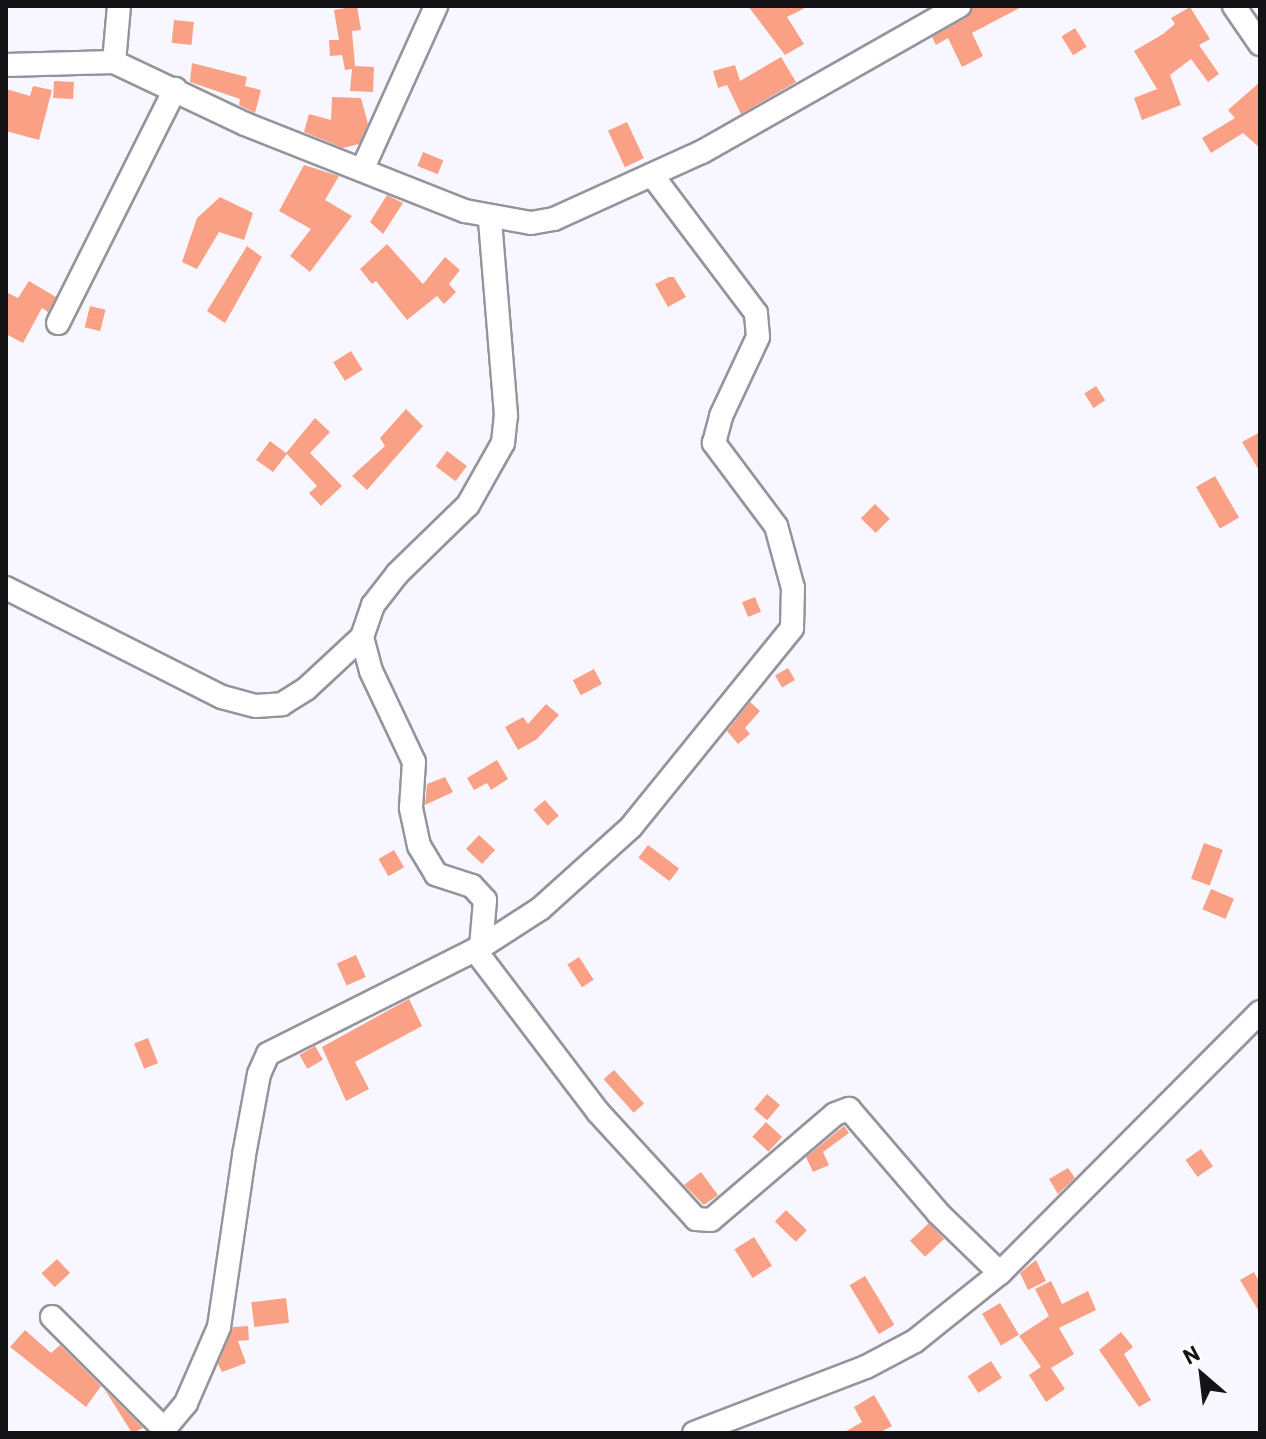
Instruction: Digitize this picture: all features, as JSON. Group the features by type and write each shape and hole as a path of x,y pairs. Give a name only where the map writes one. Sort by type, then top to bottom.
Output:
{"street":[{"path":"114,62 119,6"},
{"path":"363,168 436,6"},
{"path":"6,65 114,62 245,124 490,219 554,219 652,175 959,6"},
{"path":"1234,6 1260,44"},
{"path":"58,323 175,89"},
{"path":"52,1317 163,1431 186,1403 219,1327 244,1155 259,1074 268,1054 478,949 540,909 602,857 792,628 793,588 780,534 714,443 721,416 758,337 756,313 652,175"},
{"path":"6,588 222,697 256,706 282,704 306,689 362,637 373,605 397,574 468,505 503,443 506,415 490,219"},
{"path":"362,637 371,671 414,762 411,808 419,846 436,874 472,886 485,900 478,949 598,1112 696,1219 711,1220 835,1114 849,1109 938,1213 1000,1273"},
{"path":"694,1433 866,1367 915,1341 1000,1273 1260,1012"}],"building":[{"path":"357,6 361,30 352,31 355,66 374,67 373,92 350,91 352,69 345,70 342,55 330,56 329,40 339,40 334,10"},
{"path":"748,6 809,6 787,17 804,44 785,55"},
{"path":"973,6 1023,6 972,33 983,56 962,67 948,38 936,45 932,37 966,18"},
{"path":"1190,7 1210,39 1199,45 1219,74 1208,82 1191,59 1170,75 1181,105 1142,120 1134,98 1157,89 1134,51 1163,34 1175,24 1171,18"},
{"path":"174,20 194,22 191,45 172,43"},
{"path":"1075,28 1087,47 1073,55 1061,36"},
{"path":"781,57 796,82 741,114 727,85 718,88 713,71 735,65 740,81"},
{"path":"192,63 247,77 245,86 261,90 255,113 239,105 240,99 190,82"},
{"path":"54,81 74,82 73,99 53,98"},
{"path":"1260,82 1260,148 1243,133 1211,153 1202,138 1235,118 1228,110"},
{"path":"33,86 52,90 39,140 6,131 6,89 30,96"},
{"path":"332,97 361,98 368,124 359,144 343,148 304,132 309,114 331,120"},
{"path":"627,122 644,158 625,167 608,131"},
{"path":"423,152 443,160 438,174 417,166"},
{"path":"304,165 339,176 325,200 352,216 310,272 290,256 311,229 279,211"},
{"path":"387,195 403,203 383,234 370,222"},
{"path":"220,197 253,213 244,240 219,232 197,269 182,262 197,218"},
{"path":"387,244 423,284 445,257 460,270 449,284 456,292 444,304 437,296 407,320 376,281 372,284 360,269"},
{"path":"247,246 262,257 225,323 207,311"},
{"path":"674,277 686,297 668,307 655,284"},
{"path":"29,281 56,297 48,312 42,308 23,343 6,334 6,292 18,298"},
{"path":"90,306 106,310 100,331 85,327"},
{"path":"351,351 363,370 345,381 333,362"},
{"path":"1096,386 1105,400 1094,408 1084,394"},
{"path":"406,409 423,426 367,490 352,476 385,446 380,438"},
{"path":"315,418 330,432 310,453 342,486 321,506 309,493 317,486 287,454 273,472 256,460 270,441 286,453"},
{"path":"1260,432 1260,472 1242,442"},
{"path":"447,451 467,466 456,481 436,466"},
{"path":"1215,476 1239,518 1220,529 1196,487"},
{"path":"875,504 890,519 876,533 861,518"},
{"path":"755,597 761,612 748,617 742,602"},
{"path":"788,668 795,680 782,688 775,676"},
{"path":"594,669 602,684 581,695 573,680"},
{"path":"750,702 760,711 745,728 750,734 738,744 727,731"},
{"path":"546,704 559,715 537,739 518,750 505,727 523,717 528,724"},
{"path":"497,760 508,779 491,790 487,783 474,790 467,778"},
{"path":"445,777 453,792 425,805 427,784"},
{"path":"545,800 559,816 547,826 534,810"},
{"path":"479,835 495,850 482,864 466,849"},
{"path":"1204,843 1223,850 1210,886 1191,879"},
{"path":"648,845 679,868 670,881 638,858"},
{"path":"394,850 404,867 388,876 378,859"},
{"path":"1211,889 1234,899 1225,919 1202,909"},
{"path":"356,955 366,977 347,985 337,964"},
{"path":"579,957 594,980 582,987 567,965"},
{"path":"409,999 422,1026 355,1062 369,1089 346,1101 322,1047"},
{"path":"148,1038 158,1063 144,1069 134,1044"},
{"path":"315,1046 323,1060 307,1069 299,1055"},
{"path":"614,1070 644,1103 634,1113 604,1079"},
{"path":"767,1094 780,1105 767,1120 754,1109"},
{"path":"766,1122 782,1137 768,1152 752,1137"},
{"path":"844,1126 849,1133 823,1152 829,1165 813,1172 806,1157"},
{"path":"1201,1149 1213,1166 1197,1177 1185,1160"},
{"path":"1068,1168 1075,1178 1058,1194 1049,1179"},
{"path":"701,1172 718,1195 704,1205 684,1185"},
{"path":"786,1210 807,1230 796,1242 775,1222"},
{"path":"929,1223 944,1239 925,1257 910,1241"},
{"path":"754,1237 772,1266 753,1278 734,1249"},
{"path":"57,1259 70,1273 55,1287 42,1273"},
{"path":"1036,1260 1046,1281 1028,1290 1020,1273"},
{"path":"1254,1272 1260,1283 1260,1313 1240,1280"},
{"path":"865,1276 894,1325 879,1334 850,1285"},
{"path":"1051,1281 1062,1304 1088,1291 1096,1310 1059,1328 1074,1354 1051,1368 1065,1389 1046,1402 1029,1375 1041,1367 1019,1336 1049,1316 1035,1289"},
{"path":"286,1298 289,1323 254,1327 251,1302"},
{"path":"1000,1303 1019,1335 1001,1346 982,1314"},
{"path":"248,1326 249,1340 238,1341 246,1363 222,1372 218,1364 233,1327"},
{"path":"25,1330 51,1353 60,1345 101,1386 86,1407 10,1347"},
{"path":"1121,1332 1133,1347 1124,1354 1151,1400 1139,1407 1099,1350"},
{"path":"991,1361 1002,1378 978,1393 968,1376"},
{"path":"105,1390 143,1428 132,1433"},
{"path":"874,1395 892,1426 879,1433 843,1433 862,1422 854,1407"}]}
